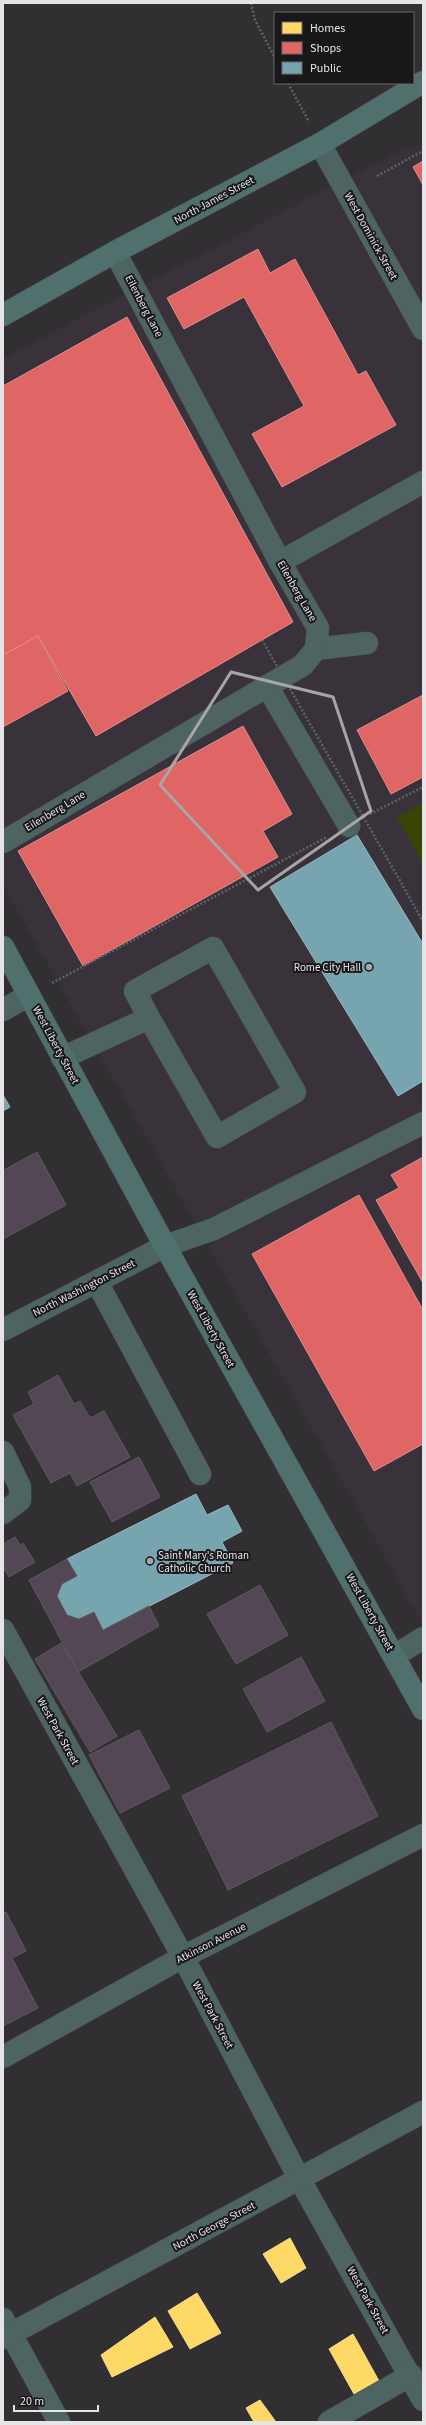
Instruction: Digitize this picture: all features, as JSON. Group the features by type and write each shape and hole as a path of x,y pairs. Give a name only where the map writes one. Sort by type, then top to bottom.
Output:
{"main road":[{"name":"North James Street","path":"3,315 115,252 320,144 423,82"},
{"name":"West Liberty Street","path":"3,947 165,1246 423,1709"}],"street":[{"name":"West Dominick Street","path":"320,144 423,329"},
{"name":"Eilenberg Lane","path":"3,842 303,665 316,649 318,628 280,562 115,252"},
{"path":"280,562 423,482"},
{"path":"316,649 367,643"},
{"path":"267,686 348,826"},
{"path":"213,948 295,1092 217,1138 149,1018 135,991 213,948"},
{"path":"3,1010 29,995"},
{"path":"62,1058 149,1018"},
{"name":"North Washington Street","path":"3,1330 165,1246 214,1229 423,1123"},
{"path":"97,1282 200,1474"},
{"path":"3,1452 20,1487 20,1500 3,1513"},
{"name":"West Park Street","path":"3,1630 183,1957 300,2180 411,2375 423,2400"},
{"path":"394,1656 423,1638"},
{"name":"Atkinson Avenue","path":"3,2057 183,1957 423,1835"},
{"name":"North George Street","path":"6,2330 300,2180 423,2112"},
{"path":"6,2330 59,2422"},
{"path":"329,2422 411,2375"}],"path":[{"path":"251,3 254,20 274,56"},
{"path":"289,84 320,144"},
{"path":"377,176 423,151"},
{"path":"262,640 423,922"},
{"path":"29,995 423,787"}],"highlighted area":[{"path":"231,672 333,697 371,811 258,890 160,785"}],"shaded area":[{"path":"423,144 423,1624 3,885 3,358 392,155"}],"green space":[{"path":"423,803 423,864 397,817"}],"building: Homes":[{"path":"290,2238 306,2268 281,2283 263,2254"},
{"path":"197,2293 221,2333 190,2349 168,2311"},
{"path":"155,2317 173,2347 112,2377 101,2355"},
{"path":"353,2334 379,2381 354,2394 329,2349"},
{"path":"260,2400 276,2422 254,2422 246,2408"}],"building: Shops":[{"path":"423,161 423,185 413,167"},
{"path":"258,249 270,273 295,259 358,375 366,371 396,425 282,487 252,434 304,406 244,297 184,329 167,298"},
{"path":"127,317 293,622 96,736 38,636 3,655 3,386"},
{"path":"38,636 68,691 3,727 3,655"},
{"path":"423,695 423,777 391,794 357,730"},
{"path":"243,726 292,814 263,831 278,857 83,966 18,851"},
{"path":"423,1157 423,1283 376,1200 399,1188 391,1175"},
{"path":"359,1195 423,1310 423,1444 374,1471 252,1254"}],"building: Public":[{"name":"Rome City Hall","path":"357,835 423,944 423,1081 398,1096 270,887"},
{"path":"3,1095 10,1107 3,1111"},
{"name":"Saint Mary's Roman Catholic Church","path":"196,1494 207,1515 228,1505 242,1531 222,1542 233,1563 103,1630 94,1612 79,1619 67,1615 57,1596 62,1584 77,1576 67,1559"}],"building: Other":[{"path":"37,1152 66,1205 3,1239 3,1167 4,1170"},
{"path":"58,1375 74,1404 80,1401 90,1418 104,1411 130,1457 77,1486 70,1473 51,1483 13,1415 34,1404 28,1392"},
{"path":"139,1457 160,1497 112,1522 90,1482"},
{"path":"15,1537 20,1545 23,1543 35,1562 9,1577 5,1570 3,1571 3,1544"},
{"path":"67,1559 77,1576 62,1584 57,1596 67,1615 79,1619 94,1612 103,1630 149,1606 159,1626 78,1672 29,1580"},
{"path":"260,1585 288,1635 236,1664 207,1614"},
{"path":"61,1643 117,1736 90,1752 35,1659"},
{"path":"301,1657 325,1701 267,1732 243,1689"},
{"path":"331,1722 378,1816 228,1890 182,1796"},
{"path":"139,1730 170,1788 120,1813 89,1755"},
{"path":"6,1912 26,1951 12,1958 38,2008 3,2026 3,1913"}],"place":[{"name":"Rome City Hall","path":"369,967"},
{"name":"Saint Mary's Roman Catholic Church","path":"150,1561"}]}
